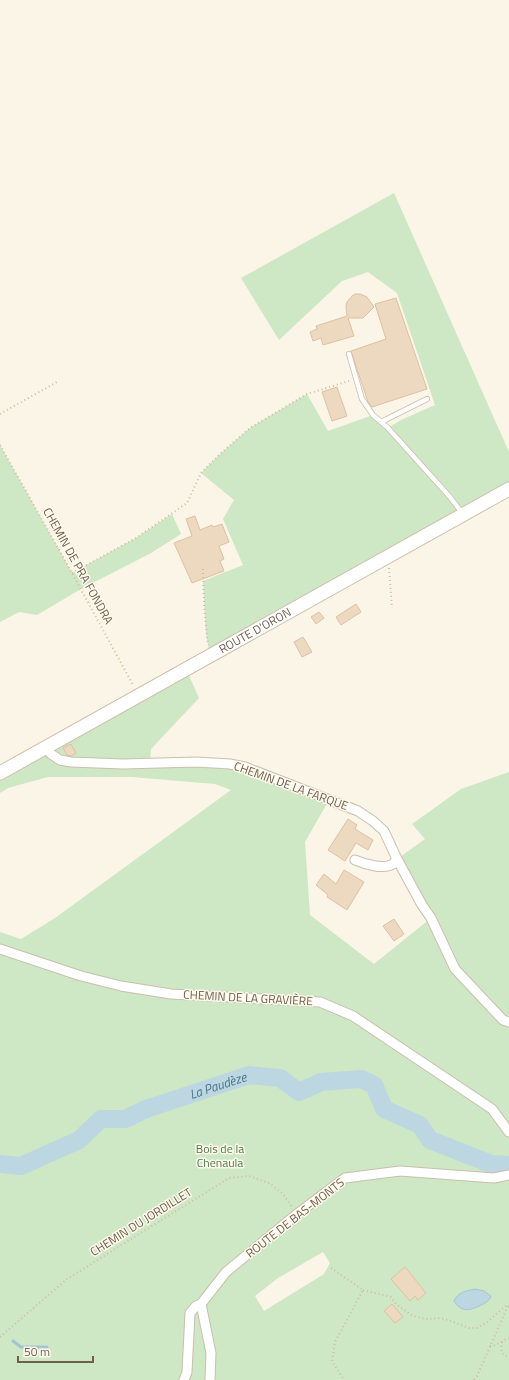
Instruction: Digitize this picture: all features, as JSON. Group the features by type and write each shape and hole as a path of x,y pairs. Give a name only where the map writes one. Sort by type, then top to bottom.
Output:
{"main road":[{"name":"ROUTE D'ORON","path":"0,773 509,488"}],"street":[{"name":"CHEMIN DE LA FARQUE","path":"46,747 60,760 71,762 123,764 196,762 230,764 251,769 358,811 373,821 384,831 397,859 422,905 431,918 455,969 503,1020 509,1022"},
{"path":"355,860 364,864 383,867 392,865 397,859"},
{"name":"CHEMIN DE LA GRAVIÈRE","path":"0,949 81,976 121,986 171,994 320,1002 353,1016 492,1109 509,1132"},
{"name":"ROUTE DE BAS-MONTS","path":"184,1380 187,1372 190,1313 196,1306 201,1304 226,1272 297,1214 345,1178 400,1171 494,1178 509,1174"},
{"path":"201,1304 211,1353 210,1380"}],"lane":[{"path":"348,354 362,399 373,415 450,497 463,514"},
{"path":"381,422 427,399"}],"path":[{"path":"72,573 136,538 187,503 201,473 250,428 307,394 356,379"},
{"path":"0,414 57,382"},
{"name":"CHEMIN DE PRA FONDRA","path":"0,445 72,573 138,696"},
{"path":"387,557 390,572 392,608"},
{"path":"203,569 204,605 210,656"},
{"name":"CHEMIN DU JORDILLET","path":"0,1337 67,1279 229,1178 249,1176 269,1183 283,1194 297,1214"},
{"path":"331,1268 364,1290 391,1297 397,1305 413,1316 426,1319 441,1318 469,1328 477,1328 487,1322 507,1305 508,1306 477,1376 473,1380"},
{"path":"344,1380 332,1361 335,1342 364,1290"},
{"path":"490,1346 509,1338"},
{"path":"502,1342 502,1353 509,1358"}],"green space":[{"path":"394,193 509,452 509,489 210,656 206,634 203,581 243,565 223,519 234,500 201,473 250,428 307,394 328,431 373,415 388,428 401,420 435,405 397,293 368,272 342,281 279,340 241,278"},
{"path":"0,445 72,573 136,538 172,514 181,534 151,553 81,589 37,615 19,612 0,622"},
{"name":"Bois de la Chenaula","path":"186,669 199,698 151,749 150,764 230,764 329,800 305,842 310,915 374,964 431,918 397,859 425,839 412,824 461,789 509,772 509,1380 0,1380 0,932 21,939 55,918 231,790 215,784 132,777 48,777 8,788 0,793 0,773","holes":["323,1252 330,1263 324,1274 264,1311 255,1296 278,1278"]}],"water":[{"path":"475,1289 484,1291 491,1296 489,1300 469,1310 462,1309 454,1301 465,1291"}],"building":[{"path":"355,294 360,294 367,297 374,307 363,318 348,318 354,336 323,345 321,338 313,341 310,332 317,329 316,326 347,316 347,302"},
{"path":"396,298 427,389 372,407 368,402 351,351 386,339 375,304"},
{"path":"337,387 347,416 332,421 322,392"},
{"path":"195,516 200,530 212,525 213,527 222,524 229,542 219,546 224,559 220,561 224,571 192,583 174,543 192,536 186,519"},
{"path":"356,604 361,612 341,625 336,617"},
{"path":"319,612 324,618 316,624 311,617"},
{"path":"303,637 312,652 302,657 294,642"},
{"path":"71,744 76,753 71,756 67,755 63,748"},
{"path":"348,819 357,825 355,829 373,840 368,850 356,843 345,861 328,850"},
{"path":"344,870 364,882 347,910 327,897 328,895 316,885 324,874 336,884"},
{"path":"394,919 404,934 394,941 383,926"},
{"path":"405,1267 426,1293 418,1300 415,1296 410,1301 391,1279"},
{"path":"392,1304 403,1317 395,1323 384,1311"}],"waterway":[{"name":"La Paudèze","path":"0,1164 21,1166 79,1140 101,1119 125,1119 146,1109 249,1075 280,1078 299,1092 321,1082 361,1079 374,1085 384,1109 420,1125 430,1140 491,1164 509,1165"},
{"path":"13,1341 21,1347 47,1347"}]}
